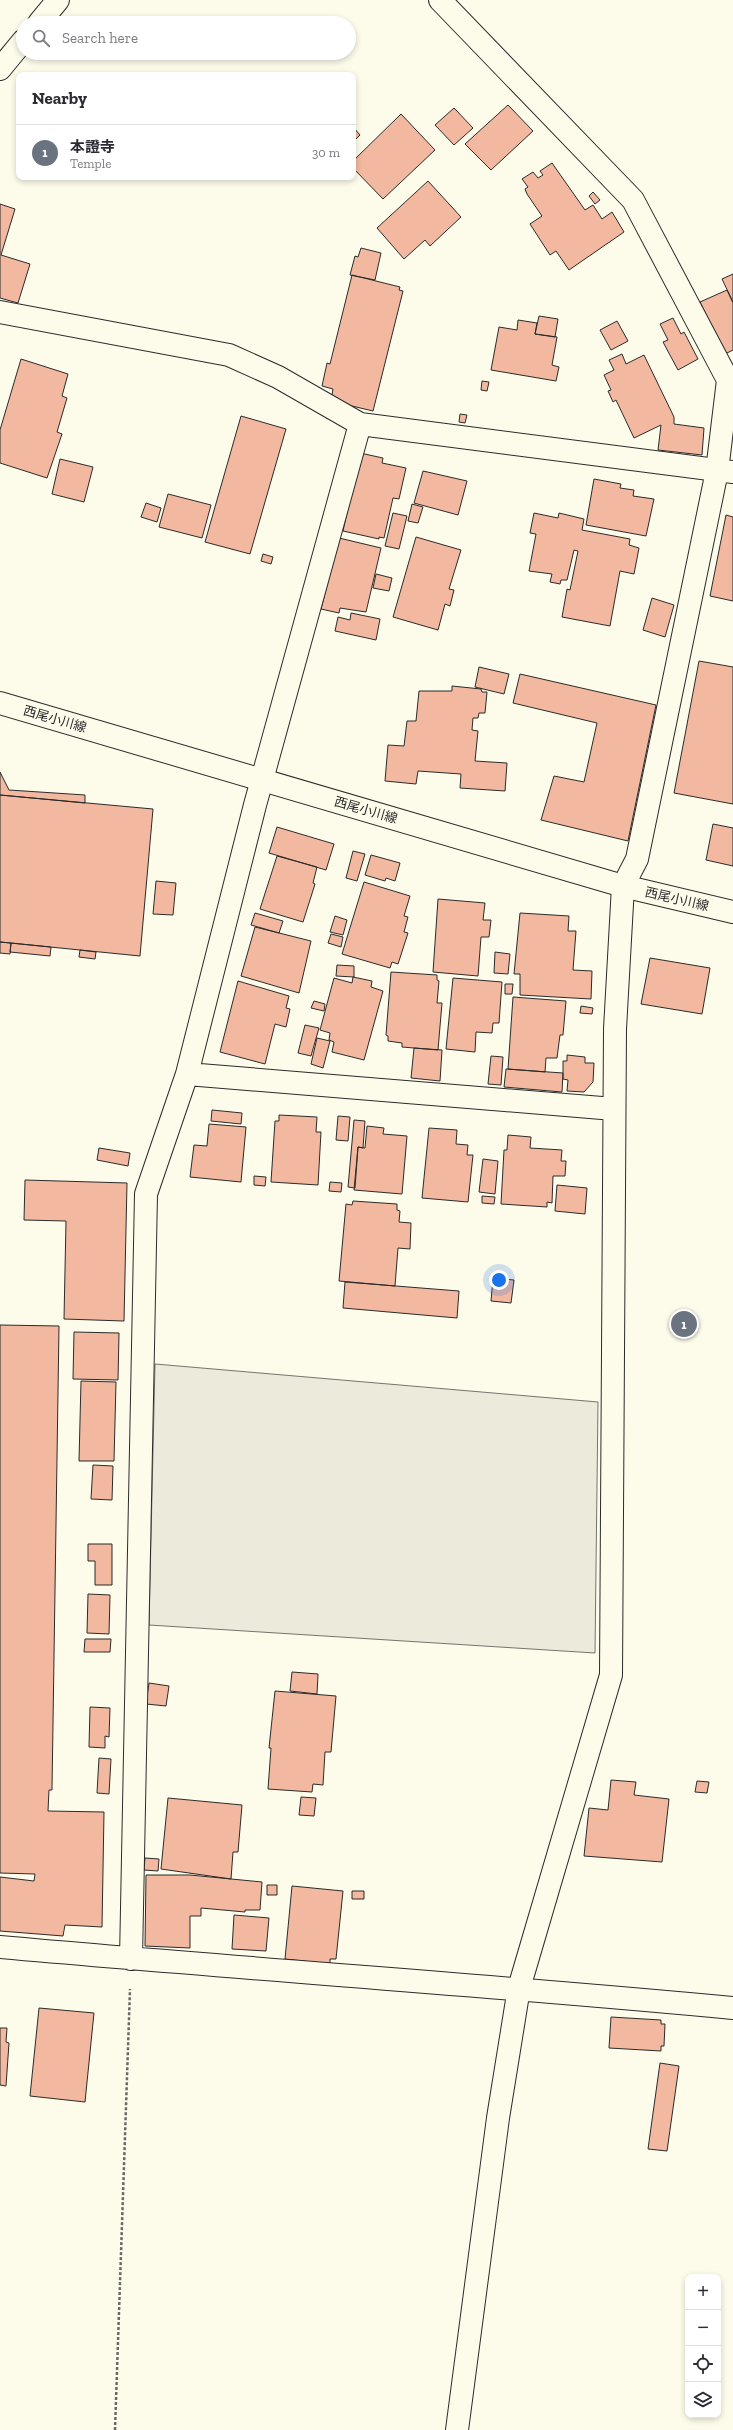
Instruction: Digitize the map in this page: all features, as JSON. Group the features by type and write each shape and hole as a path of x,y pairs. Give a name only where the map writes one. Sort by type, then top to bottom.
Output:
{"street":[{"path":"45,16 58,0"},
{"path":"440,0 633,200 728,380 725,471 637,859 623,886 615,1029 611,1674 519,1988 498,2118 457,2430"},
{"path":"0,69 16,50"},
{"path":"0,312 229,355 278,377 360,424 725,471"},
{"path":"132,1959 146,1194 187,1074 262,780 360,424"},
{"name":"西尾小川線","path":"0,703 623,886 733,912"},
{"path":"187,1074 614,1110"},
{"path":"0,1947 132,1959 519,1988 733,2008"}],"path":[{"path":"115,2430 132,1959"}],"shaded area":[{"path":"155,1364 598,1402 595,1653 149,1625"}],"building":[{"path":"508,105 533,131 491,170 465,144"},
{"path":"454,108 473,128 454,145 435,125"},
{"path":"401,114 435,150 383,199 356,171 356,158"},
{"path":"356,130 360,135 356,139"},
{"path":"552,163 585,210 593,205 602,219 612,212 624,232 569,270 556,251 550,255 530,224 542,216 527,194 525,189 528,187 522,179 533,172 538,178 543,175 540,171"},
{"path":"428,181 461,217 430,246 425,240 404,259 377,228"},
{"path":"593,192 600,200 595,204 589,196"},
{"path":"0,204 15,209 1,255 30,264 18,303 0,298"},
{"path":"361,248 381,253 375,280 350,275 355,256 358,257"},
{"path":"733,274 733,302 722,279"},
{"path":"352,275 400,287 399,290 403,291 373,411 331,401 333,389 322,386 327,363 330,364"},
{"path":"727,290 733,303 733,350 725,354 700,302"},
{"path":"539,316 558,319 555,337 535,334"},
{"path":"673,318 681,334 684,332 698,359 678,370 663,342 668,340 660,324"},
{"path":"518,320 537,323 535,334 557,337 552,365 559,367 556,381 491,370 499,327 517,330"},
{"path":"617,321 628,341 611,350 600,330"},
{"path":"622,354 626,364 644,355 674,417 674,424 704,428 702,455 658,450 661,425 634,438 616,400 613,402 608,391 611,390 604,375 614,370 609,360"},
{"path":"21,359 68,374 62,396 67,398 57,432 62,434 47,478 0,463 0,430"},
{"path":"482,381 489,382 487,391 481,390"},
{"path":"460,414 467,415 465,423 459,422"},
{"path":"241,416 286,429 250,554 205,542"},
{"path":"360,453 383,458 382,463 406,468 399,499 393,498 384,538 379,537 379,539 343,531"},
{"path":"60,459 93,467 84,502 52,494"},
{"path":"423,471 467,481 458,515 414,503"},
{"path":"594,479 621,484 620,488 634,490 633,496 654,499 646,536 586,525"},
{"path":"168,494 211,505 202,538 159,527"},
{"path":"146,503 161,508 157,522 141,517"},
{"path":"412,504 423,507 418,523 408,521"},
{"path":"393,513 407,516 399,549 385,546"},
{"path":"534,513 558,518 559,513 584,519 582,530 630,539 629,545 639,548 634,574 620,571 610,626 562,617 567,589 570,590 578,551 574,550 567,580 561,580 560,584 550,582 552,574 529,571 536,534 530,533"},
{"path":"726,515 733,517 733,601 710,596"},
{"path":"416,537 461,550 449,589 454,590 450,606 445,604 438,630 393,617"},
{"path":"339,538 381,548 366,612 340,608 339,613 321,609"},
{"path":"263,554 273,557 271,564 261,561"},
{"path":"376,574 392,578 389,591 373,588"},
{"path":"652,598 674,605 665,637 643,630"},
{"path":"351,613 380,619 376,640 335,631 338,617 350,620"},
{"path":"699,661 733,667 733,804 674,793"},
{"path":"479,667 509,674 504,694 475,687"},
{"path":"520,674 656,705 628,841 541,820 554,776 584,782 597,723 513,703"},
{"path":"452,686 481,689 482,692 487,692 485,713 479,713 478,718 473,718 472,730 478,731 475,761 507,763 505,791 460,788 461,774 418,771 416,784 385,781 388,745 404,746 407,721 416,721 419,691 452,691"},
{"path":"0,772 9,790 85,795 85,803 0,795"},
{"path":"0,795 153,809 140,956 0,942"},
{"path":"713,824 733,828 733,866 706,860"},
{"path":"277,827 334,844 326,870 269,853"},
{"path":"353,851 365,854 357,881 346,878"},
{"path":"371,855 400,863 395,881 386,878 385,881 365,875"},
{"path":"277,856 317,867 313,883 315,884 303,922 260,909"},
{"path":"156,881 176,883 173,915 153,914"},
{"path":"364,882 410,896 404,916 408,917 404,932 408,933 398,964 392,962 390,968 342,954"},
{"path":"438,899 485,903 483,920 491,920 489,937 481,937 478,976 433,972"},
{"path":"255,913 283,921 279,933 251,925"},
{"path":"520,913 569,916 568,931 576,931 573,970 592,971 591,999 520,995 520,974 514,974"},
{"path":"335,916 347,920 343,935 330,932"},
{"path":"255,927 311,941 299,993 241,976"},
{"path":"331,934 343,937 341,947 328,943"},
{"path":"0,942 11,943 10,954 0,953"},
{"path":"11,943 51,947 50,956 10,952"},
{"path":"80,950 96,952 95,959 79,957"},
{"path":"495,952 510,954 508,974 494,973"},
{"path":"650,958 710,968 702,1014 641,1004"},
{"path":"337,965 354,966 354,977 336,976"},
{"path":"391,972 437,975 437,980 439,981 437,1003 442,1003 438,1050 402,1047 402,1043 388,1041 388,1036 386,1035"},
{"path":"353,977 372,981 371,987 383,991 364,1060 332,1052 334,1042 329,1040 330,1033 320,1030 334,978 352,983"},
{"path":"453,978 502,982 499,1023 493,1023 492,1033 476,1032 475,1052 446,1049"},
{"path":"238,981 289,996 286,1008 290,1009 286,1027 275,1024 265,1064 220,1052"},
{"path":"505,984 513,984 512,994 505,994"},
{"path":"513,997 566,1001 563,1035 560,1035 557,1058 546,1058 545,1072 508,1069"},
{"path":"314,1001 325,1004 324,1011 311,1008"},
{"path":"581,1006 593,1008 592,1014 580,1013"},
{"path":"305,1025 319,1028 311,1056 298,1053"},
{"path":"317,1038 330,1041 323,1068 311,1064"},
{"path":"414,1048 442,1050 440,1081 411,1078"},
{"path":"567,1055 585,1057 585,1063 594,1063 593,1082 584,1092 567,1091 568,1080 563,1079 563,1061 567,1061"},
{"path":"491,1056 503,1057 501,1085 488,1084"},
{"path":"506,1069 563,1073 562,1092 504,1087"},
{"path":"212,1110 242,1113 241,1124 211,1121"},
{"path":"279,1115 317,1117 316,1132 321,1132 318,1185 271,1182 275,1121 279,1121"},
{"path":"338,1116 350,1117 348,1141 336,1140"},
{"path":"354,1120 365,1121 363,1148 358,1147 355,1188 348,1187"},
{"path":"209,1124 246,1127 241,1182 190,1177 194,1145 207,1146"},
{"path":"367,1126 384,1128 383,1134 407,1136 402,1194 354,1190 358,1147 365,1148"},
{"path":"429,1128 457,1130 456,1144 468,1145 467,1155 473,1155 468,1202 422,1198"},
{"path":"508,1135 531,1137 530,1148 562,1150 561,1161 566,1161 565,1176 553,1176 552,1203 547,1202 547,1207 501,1204 504,1150 507,1150"},
{"path":"99,1148 130,1153 128,1166 97,1160"},
{"path":"483,1159 498,1161 495,1194 479,1192"},
{"path":"254,1176 266,1177 265,1186 254,1185"},
{"path":"25,1180 127,1183 124,1321 64,1319 66,1221 24,1220"},
{"path":"330,1182 342,1183 341,1192 329,1191"},
{"path":"557,1185 587,1188 585,1214 555,1211"},
{"path":"482,1196 495,1197 494,1204 482,1203"},
{"path":"353,1201 397,1204 397,1210 400,1211 399,1222 411,1223 410,1249 398,1248 395,1286 339,1281 346,1204 352,1205"},
{"path":"493,1278 514,1280 511,1303 491,1301"},
{"path":"345,1282 459,1291 457,1318 343,1308"},
{"path":"0,1325 59,1326 52,1790 49,1790 48,1811 104,1812 102,1927 65,1925 63,1936 0,1931 0,1877 34,1881 35,1874 0,1873"},
{"path":"74,1332 119,1333 118,1380 73,1379"},
{"path":"81,1381 116,1382 114,1461 79,1461"},
{"path":"93,1465 113,1466 112,1500 91,1499"},
{"path":"88,1544 112,1544 112,1585 95,1585 95,1561 88,1561"},
{"path":"88,1594 110,1595 109,1634 87,1633"},
{"path":"85,1639 111,1639 110,1652 84,1652"},
{"path":"292,1672 318,1674 317,1694 290,1691"},
{"path":"149,1683 169,1686 166,1706 146,1704"},
{"path":"275,1691 336,1696 331,1752 325,1752 323,1785 313,1784 312,1792 268,1789 271,1748 269,1748"},
{"path":"90,1707 110,1708 109,1737 105,1736 105,1748 89,1747"},
{"path":"99,1758 111,1759 109,1794 97,1793"},
{"path":"611,1780 636,1782 634,1795 669,1799 662,1862 584,1856 589,1808 608,1810"},
{"path":"697,1781 709,1782 707,1793 695,1792"},
{"path":"301,1797 316,1798 314,1816 299,1815"},
{"path":"168,1798 242,1805 238,1852 233,1852 231,1879 161,1869"},
{"path":"145,1858 159,1859 158,1871 144,1870"},
{"path":"146,1875 190,1875 262,1882 260,1910 245,1910 245,1912 201,1908 201,1916 190,1916 190,1948 145,1946"},
{"path":"267,1885 277,1885 277,1895 267,1895"},
{"path":"292,1886 343,1891 336,1959 330,1959 330,1964 285,1959"},
{"path":"352,1891 364,1891 364,1899 352,1899"},
{"path":"234,1915 269,1918 266,1951 232,1949"},
{"path":"39,2008 94,2013 85,2102 30,2096"},
{"path":"611,2017 661,2020 661,2024 665,2024 664,2046 661,2046 661,2051 609,2048"},
{"path":"0,2028 7,2028 6,2042 9,2043 6,2086 0,2085"},
{"path":"660,2063 679,2066 667,2151 648,2149"}],"place":[{"name":"本證寺","path":"684,1324"}]}
